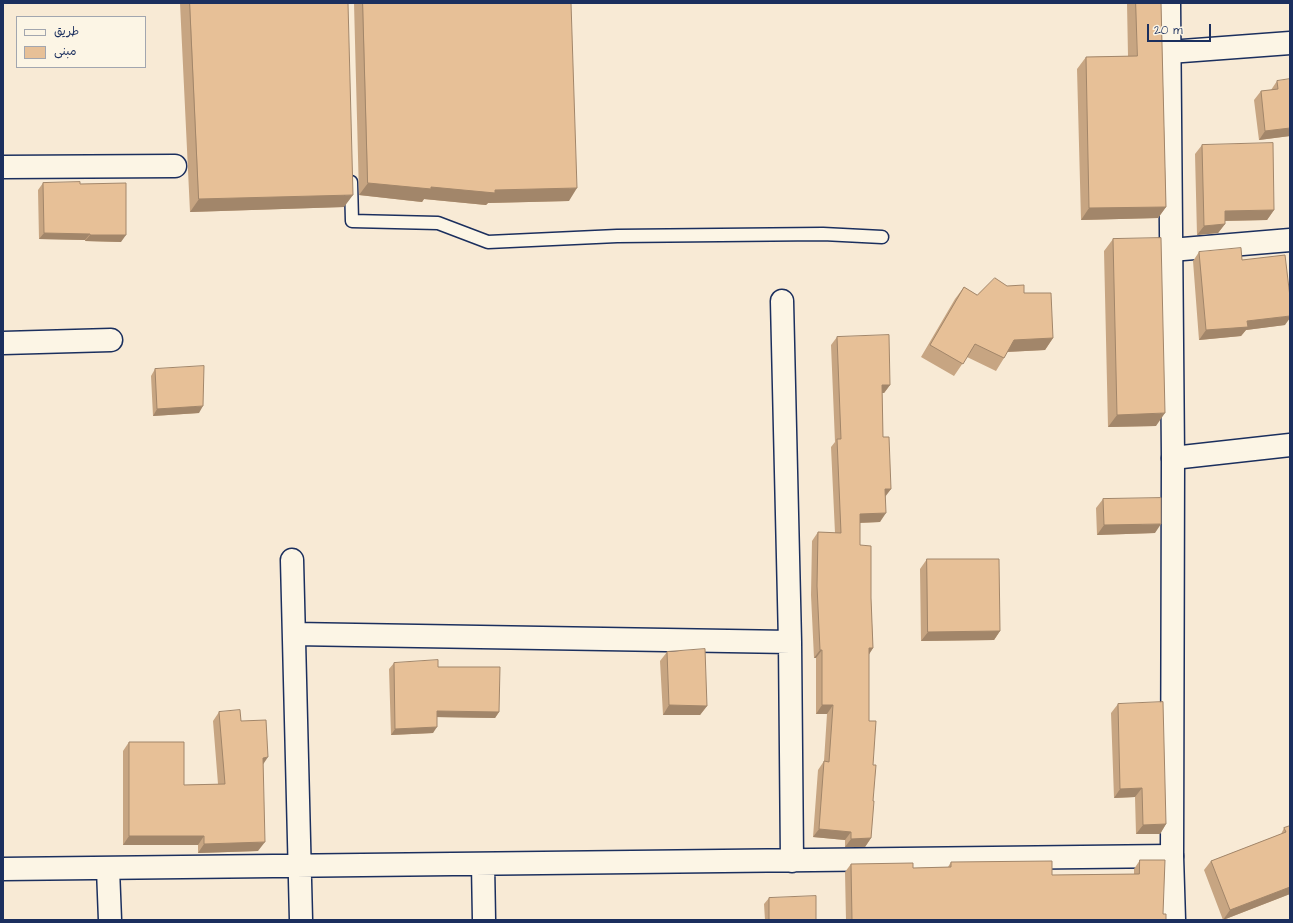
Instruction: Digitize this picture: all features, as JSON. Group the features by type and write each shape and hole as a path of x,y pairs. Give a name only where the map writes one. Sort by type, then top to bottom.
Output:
{"street":[{"path":"1168,3 1173,458 1172,856 1174,920"},
{"path":"1169,52 1290,43"},
{"path":"3,166 175,166"},
{"path":"1171,250 1290,240"},
{"path":"782,301 790,642 792,861"},
{"path":"3,343 111,340"},
{"path":"1173,458 1290,445"},
{"path":"292,560 300,920"},
{"path":"294,634 790,642"},
{"path":"3,870 1172,856"},
{"path":"483,864 484,920"},
{"path":"108,869 110,920"}],"lane":[{"path":"351,167 352,221 438,223 488,242 617,236 823,234 882,237"}],"building":[{"path":"190,3 348,3 353,195 199,199"},
{"path":"363,3 571,3 577,188 495,190 495,193 368,183"},
{"path":"1136,3 1161,3 1166,207 1089,208 1086,57 1137,56"},
{"path":"1290,79 1290,128 1265,131 1261,91 1278,89 1277,81"},
{"path":"1273,143 1274,210 1225,211 1225,224 1204,226 1202,145"},
{"path":"80,182 80,184 126,183 126,235 44,233 43,183"},
{"path":"1161,238 1165,413 1117,415 1113,239"},
{"path":"1241,248 1242,260 1285,255 1290,297 1290,316 1247,321 1248,327 1206,330 1199,252"},
{"path":"995,278 1007,286 1024,285 1024,293 1051,293 1053,338 1014,340 1004,358 975,344 963,364 930,345 964,287 977,295"},
{"path":"889,335 890,385 882,385 883,437 889,437 891,489 885,489 886,513 860,514 860,545 871,546 873,648 869,648 869,721 876,721 873,765 876,765 874,801 871,838 851,839 851,832 819,829 824,761 829,762 833,705 822,705 822,650 820,650 817,586 818,532 841,533 837,439 841,439 837,337"},
{"path":"204,366 203,406 157,409 155,369"},
{"path":"1161,498 1161,524 1104,525 1103,499"},
{"path":"927,559 999,559 1000,631 928,632"},
{"path":"705,649 707,706 669,705 667,652"},
{"path":"438,660 438,667 500,667 499,712 437,711 437,727 395,729 394,663"},
{"path":"1163,702 1166,824 1143,825 1142,788 1120,789 1118,704"},
{"path":"240,710 241,721 266,720 268,757 263,758 265,842 204,844 204,836 129,836 129,742 184,742 184,785 225,784 219,712"},
{"path":"1290,826 1290,887 1230,910 1211,861 1286,832 1284,828"},
{"path":"1140,860 1165,860 1163,914 1166,914 1166,920 852,920 851,864 913,863 913,868 951,867 951,862 1052,861 1052,875 1139,874"},
{"path":"816,896 816,920 769,920 769,898"}]}
